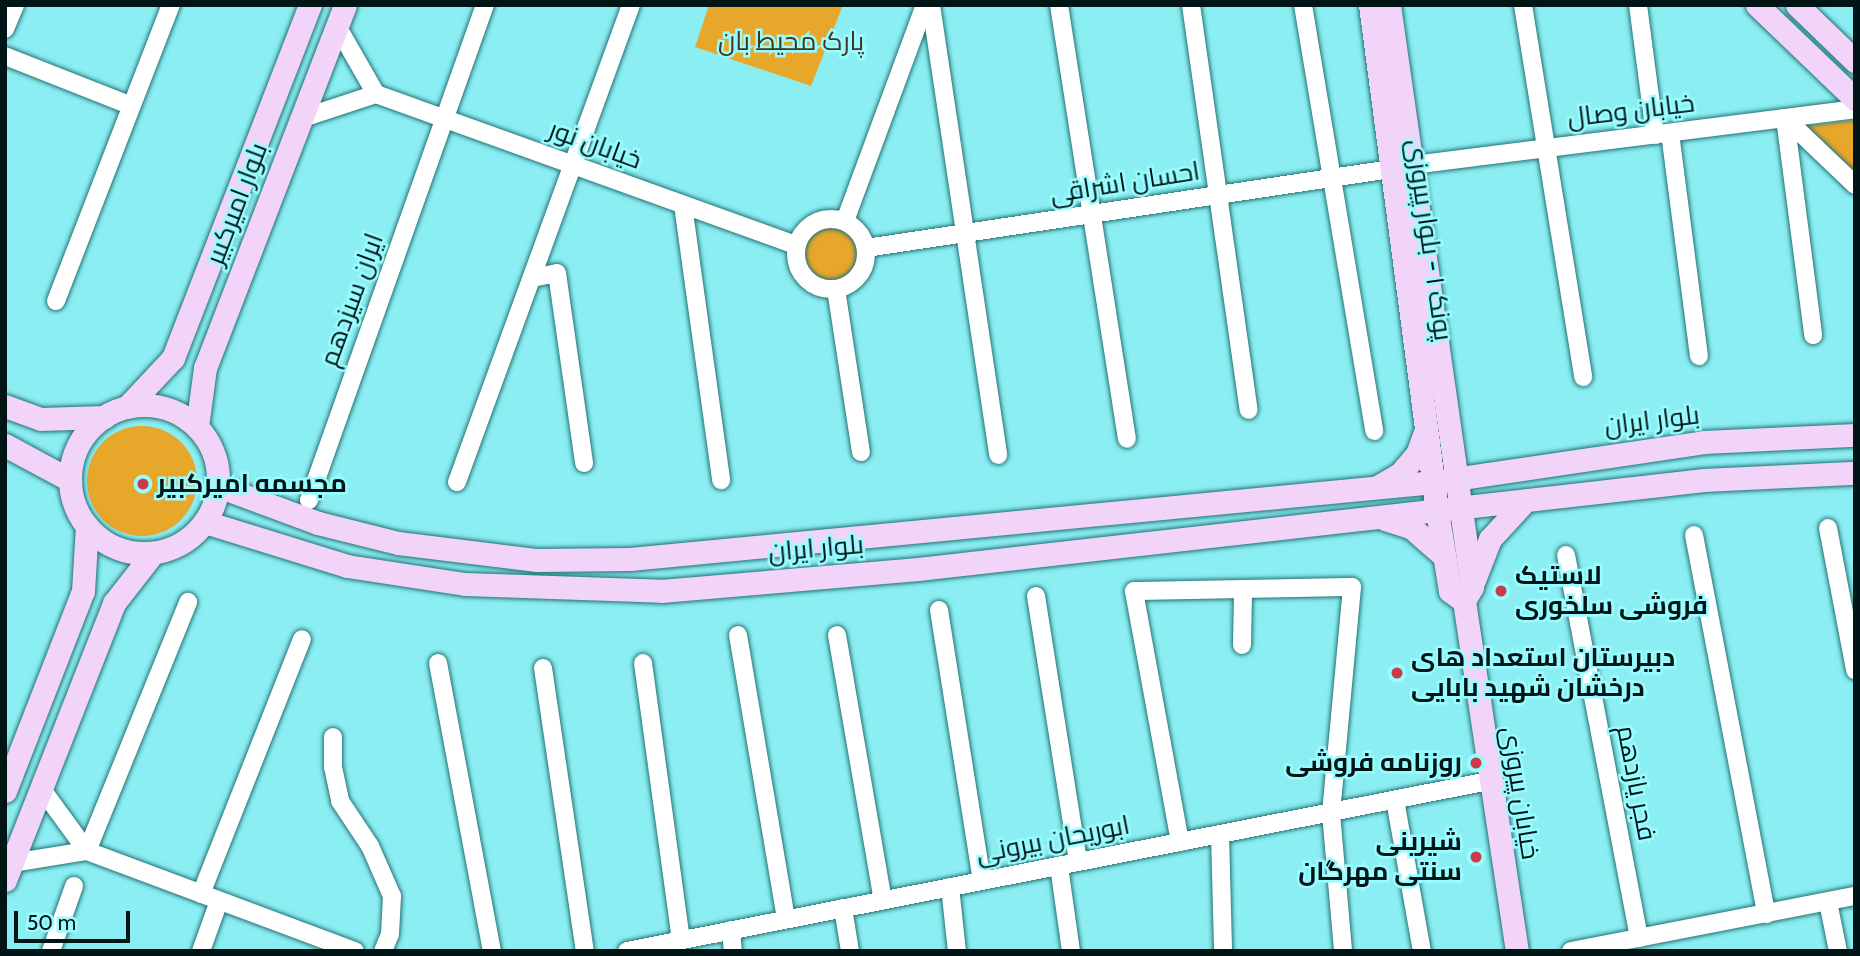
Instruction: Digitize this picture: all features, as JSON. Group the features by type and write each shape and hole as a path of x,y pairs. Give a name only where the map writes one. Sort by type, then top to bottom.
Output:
{"main road":[{"name":"بلوار امیرکبیر","path":"127,407 173,358 310,5"},
{"name":"پونک ۱ - بلوار پیروزی","path":"1370,5 1402,167 1462,508"},
{"name":"پونک ۱ - بلوار پیروزی","path":"1390,5 1426,429 1437,511"},
{"path":"1757,5 1855,99"},
{"path":"1797,5 1855,61"},
{"name":"بلوار امیرکبیر","path":"197,427 205,368 341,15"},
{"path":"9,871 114,603 153,553 191,537 205,522 218,486 213,455 197,427 176,412 152,405 127,407 104,417 86,434 74,456 70,480 74,505 87,526 117,548 153,553"},
{"path":"5,406 41,419 104,417"},
{"path":"1377,488 1400,474 1417,454 1426,429"},
{"name":"بلوار ایران","path":"218,486 318,523 398,543 537,560 715,554 1434,482 1678,445 1855,435"},
{"path":"5,445 70,480"},
{"path":"1462,508 1704,480 1855,473"},
{"path":"1468,594 1490,538 1525,501"},
{"name":"بلوار ایران","path":"205,522 347,566 452,582 538,590 661,591 918,569 1462,508"},
{"name":"خیابان پیروزی","path":"1462,508 1468,594 1489,781 1517,951"},
{"name":"خیابان پیروزی","path":"1437,511 1450,591 1468,594"},
{"path":"1371,517 1412,528 1444,555"},
{"path":"5,791 83,591 87,526"}],"street":[{"path":"5,29 15,5"},
{"path":"56,301 171,5"},
{"name":"ایران سیزدهم","path":"309,500 485,5"},
{"path":"457,482 631,5"},
{"path":"845,221 925,5"},
{"path":"931,5 998,455"},
{"path":"1059,5 1127,439"},
{"path":"1191,5 1249,410"},
{"path":"1303,5 1374,431"},
{"path":"1524,5 1583,377"},
{"path":"1638,5 1699,356"},
{"path":"300,118 376,94 341,15"},
{"path":"5,56 132,106"},
{"name":"خیابان نور","path":"376,94 796,246"},
{"name":"خیابان وصال","path":"1402,167 1855,109"},
{"path":"1785,118 1855,185"},
{"path":"1785,118 1812,335"},
{"name":"احسان اشراقی","path":"866,248 1402,167"},
{"path":"683,205 721,480"},
{"path":"821,219 845,221 862,237 866,248 863,270 836,289 814,285 805,278 795,257 796,246 809,225 821,219"},
{"path":"532,278 557,273 584,463"},
{"path":"836,289 861,452"},
{"path":"1828,528 1855,670"},
{"path":"1694,535 1766,914"},
{"name":"فجر یازدهم","path":"1566,555 1639,938"},
{"path":"1180,842 1134,591 1243,592 1352,587 1331,813 1338,918 1343,951"},
{"path":"1242,645 1243,592"},
{"path":"1036,596 1068,864 1070,951"},
{"path":"87,851 188,602"},
{"path":"939,610 982,881"},
{"path":"738,635 786,919"},
{"path":"837,635 883,901"},
{"path":"201,894 302,639"},
{"path":"438,663 492,951"},
{"path":"643,663 681,940"},
{"path":"543,668 585,951"},
{"path":"334,737 333,767 340,801 375,856 392,897 390,934 383,951"},
{"name":"ابوریحان بیرونی","path":"627,951 1489,781"},
{"path":"41,788 87,851 219,901 331,948 355,951"},
{"path":"1395,800 1422,951"},
{"path":"1220,834 1223,951"},
{"path":"9,871 87,851"},
{"path":"51,951 74,886"},
{"path":"950,887 957,951"},
{"path":"1571,951 1855,897"},
{"path":"201,951 219,901"},
{"path":"1828,901 1838,951"},
{"path":"843,908 850,951"},
{"path":"1328,951 1338,918"},
{"path":"731,930 733,951"}],"green space":[{"name":"پارک محیط بان","path":"709,5 843,5 811,86 695,47"},
{"path":"1855,120 1855,172 1807,126"},
{"path":"824,219 838,219 851,224 861,234 866,254 861,274 851,284 838,289 824,289 811,284 801,274 796,261 796,247 801,234 811,224"},
{"path":"142,426 163,430 181,442 193,460 197,481 193,502 181,520 163,532 142,536 121,532 103,520 91,502 87,481 91,460 103,442 121,430"}],"place":[{"name":"مجسمه امیرکبیر","path":"143,484"},
{"name":"لاستیک فروشی سلخوری","path":"1501,591"},
{"name":"دبیرستان استعداد های درخشان شهید بابایی","path":"1397,673"},
{"name":"روزنامه فروشی","path":"1476,763"},
{"name":"شیرینی سنتی مهرگان","path":"1476,857"}]}
